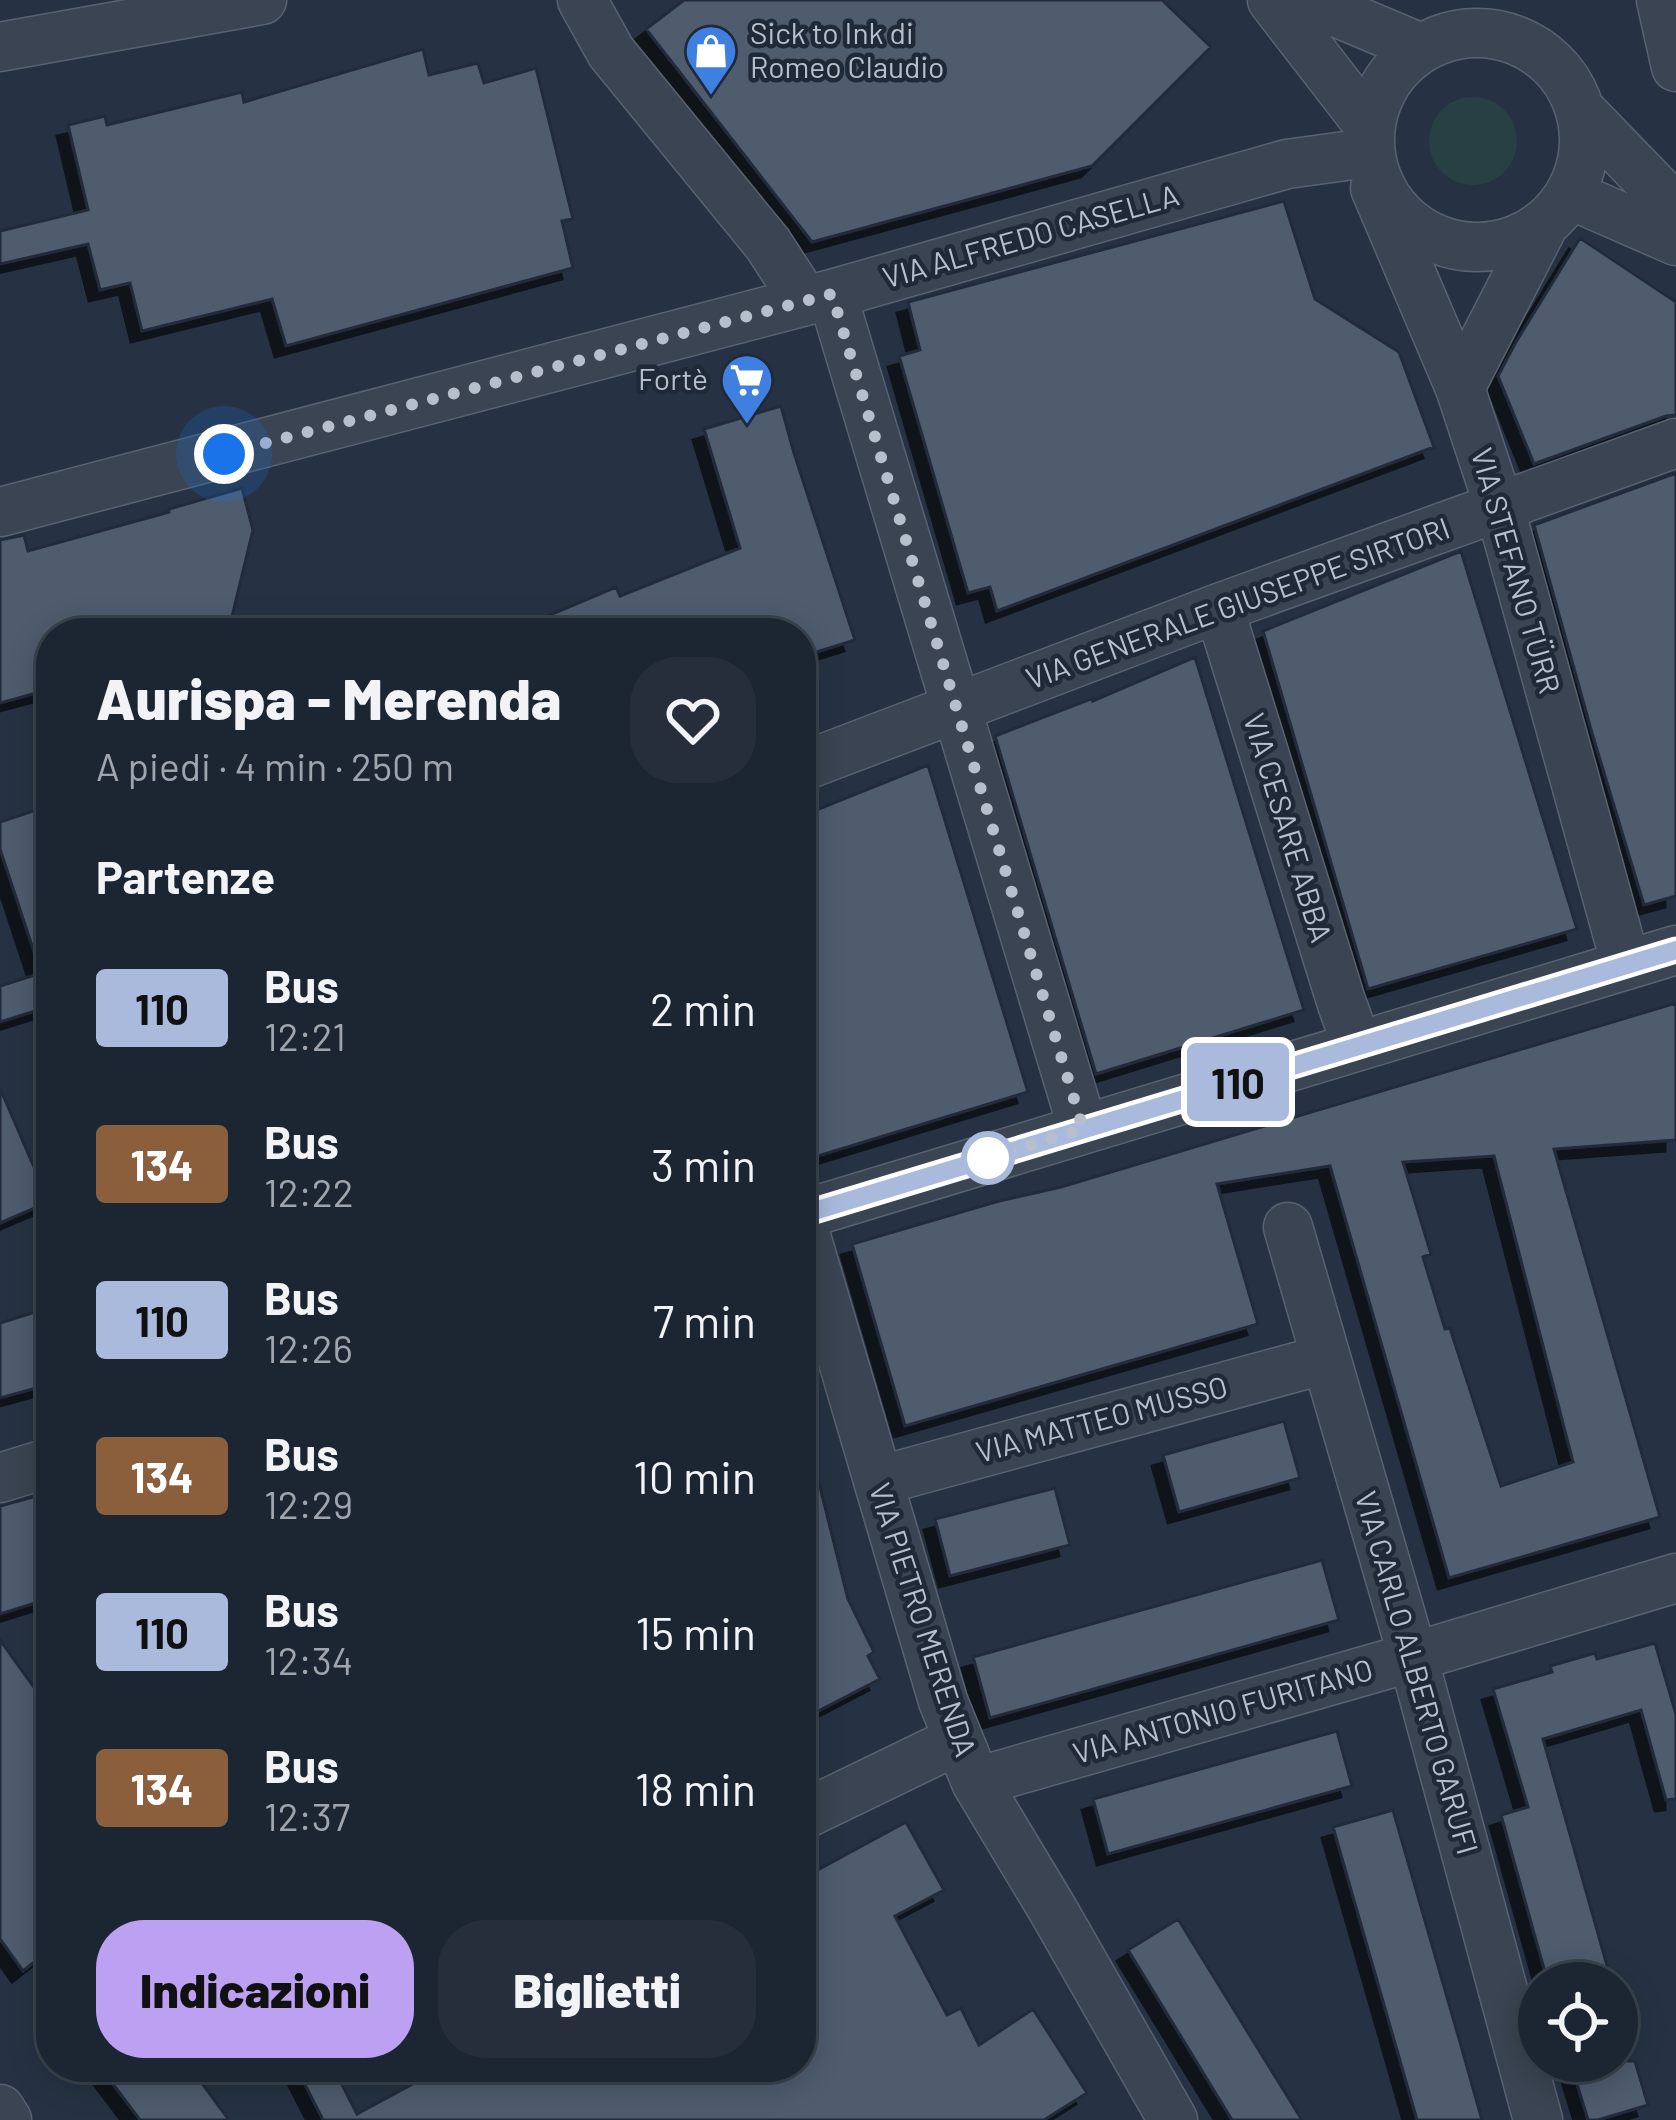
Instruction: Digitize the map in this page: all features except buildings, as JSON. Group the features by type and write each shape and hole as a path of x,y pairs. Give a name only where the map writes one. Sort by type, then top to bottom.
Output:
{"street":[{"path":"0,47 262,0"},
{"path":"582,0 611,52 768,244 819,297 958,706 1083,1129"},
{"path":"1272,0 1370,154 1408,224 1451,244 1502,244 1556,212 1676,241"},
{"path":"1306,0 1443,40 1507,40 1544,58 1570,82 1585,116 1676,209"},
{"path":"1370,154 1386,77 1502,0"},
{"path":"1661,0 1676,67"},
{"path":"1460,388 1585,163 1585,116"},
{"name":"VIA ALFREDO CASELLA","path":"0,512 819,297 1287,164 1370,154"},
{"name":"VIA STEFANO TÜRR","path":"1370,154 1460,388 1500,508 1626,964"},
{"name":"VIA GENERALE GIUSEPPE SIRTORI","path":"816,760 1676,443"},
{"name":"VIA CESARE ABBA","path":"1219,608 1357,1046"},
{"path":"816,1212 1676,950"},
{"name":"VIA CARLO ALBERTO GARUFI","path":"1288,1227 1414,1657 1538,2120"},
{"name":"VIA PIETRO MERENDA","path":"816,1268 943,1701 967,1761 1172,2120"},
{"name":"VIA MATTEO MUSSO","path":"878,1481 1326,1359"},
{"path":"0,1478 36,1467"},
{"name":"VIA ANTONIO FURITANO","path":"816,1811 967,1761 1414,1657 1676,1578"},
{"path":"0,2109 7,2120"}],"green space":[{"path":"1473,97 1504,110 1517,141 1504,172 1473,185 1442,172 1429,141 1442,110"}],"bus line":[{"name":"110","path":"816,1210 1676,950"}],"place":[{"name":"Sick to Ink di Romeo Claudio","path":"711,97"},
{"name":"Fortè","path":"747,426"}],"route":[{"path":"224,454 832,294 1083,1129 988,1158"}]}
